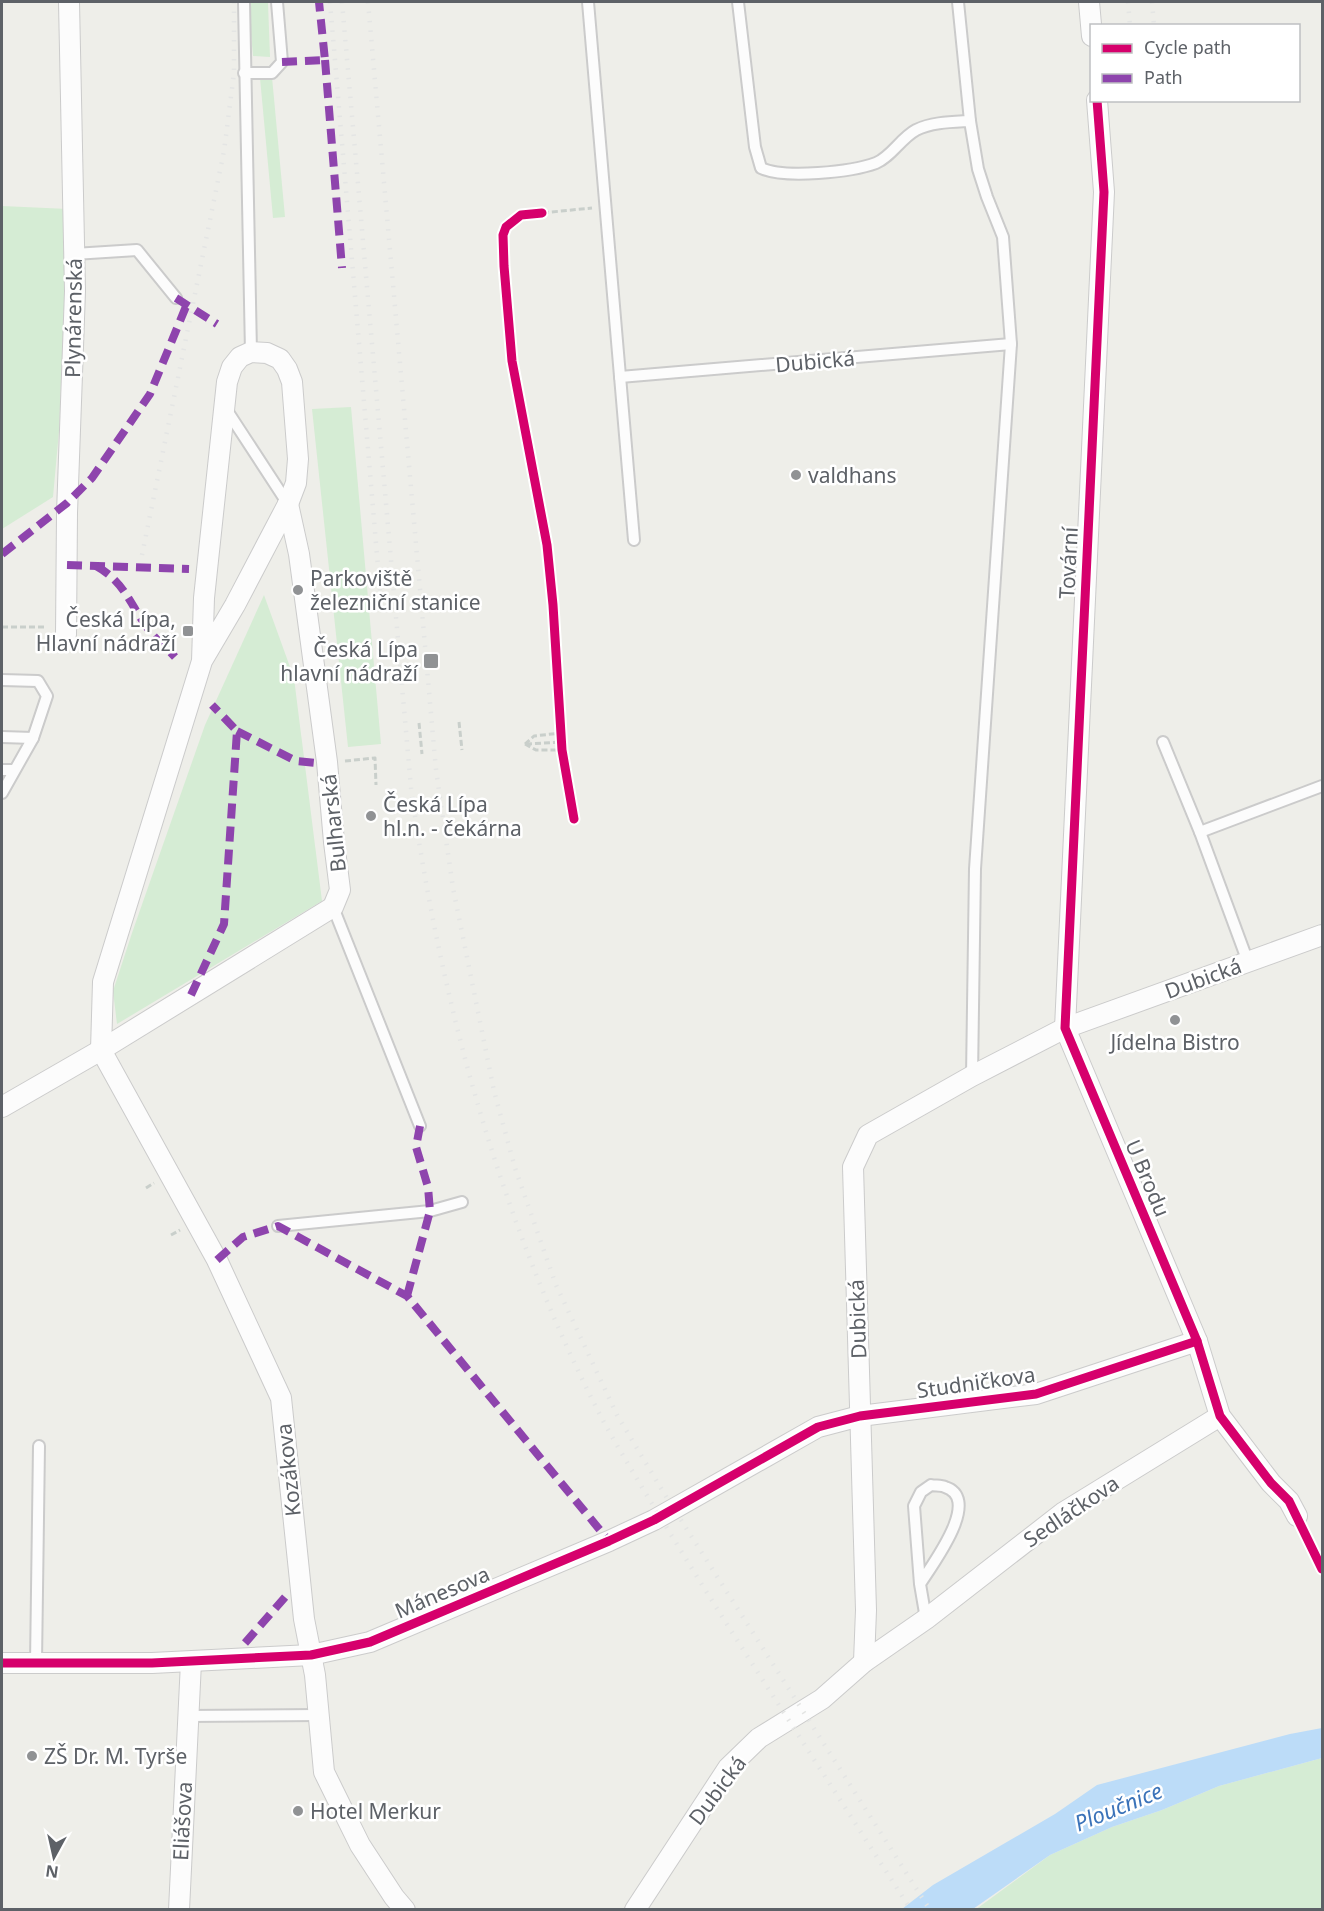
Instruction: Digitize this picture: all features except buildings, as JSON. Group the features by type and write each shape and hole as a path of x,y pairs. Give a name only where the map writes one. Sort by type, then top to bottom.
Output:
{"street":[{"name":"Plynárenská","path":"66,631 67,513 75,291 69,2"},
{"path":"1089,2 1091,24"},
{"name":"Tovární","path":"1065,1028 1104,192 1096,102"},
{"name":"Bulharská","path":"101,1050 103,982 202,661 235,605 288,504 296,483 298,459 292,382 280,359 267,353 251,352 240,357 232,367 224,407 204,598 202,661"},
{"name":"Bulharská","path":"288,504 299,554 327,762 340,890 333,907"},
{"path":"2,1107 101,1050 333,907"},
{"name":"Dubická","path":"635,1910 728,1768 759,1738 822,1699 864,1662 866,1610 853,1167 868,1135 972,1076 1065,1028 1323,935"},
{"name":"U Brodu","path":"1065,1028 1197,1341"},
{"name":"Kozákova","path":"101,1050 217,1260 281,1398 304,1619 315,1675 324,1772 360,1845 394,1898 405,1910"},
{"path":"1197,1341 1220,1416 1270,1483 1289,1501 1297,1516"},
{"name":"Studničkova","path":"860,1416 1036,1394 1197,1341"},
{"name":"Mánesova","path":"2,1663 191,1662 311,1655 370,1642 609,1541 654,1520 818,1427 860,1416"},
{"name":"Sedláčkova","path":"864,1662 926,1619 1064,1512 1220,1416"},
{"name":"Eliášova","path":"179,1910 191,1662"}],"lane":[{"path":"244,2 251,352"},
{"path":"244,73 272,73 282,62 277,2"},
{"path":"588,2 634,540"},
{"path":"738,2 755,147 761,168 772,173 840,172 878,162 915,131 941,122 970,120"},
{"path":"958,2 970,120 978,169 1003,237 1011,344 975,869 972,1076"},
{"path":"74,254 137,250 176,298"},
{"name":"Dubická","path":"620,378 1011,344"},
{"path":"224,407 288,504"},
{"path":"2,680 38,681 48,696 33,738 2,793"},
{"path":"2,737 33,738"},
{"path":"1163,742 1200,831 1248,962"},
{"path":"2,770 14,770"},
{"path":"1200,831 1323,786"},
{"path":"333,907 420,1126"},
{"path":"278,1226 430,1211 462,1202"},
{"path":"36,1663 39,1446"},
{"path":"920,1584 950,1536 957,1520 958,1505 955,1494 946,1487 930,1485 921,1492 914,1506 920,1584 926,1619"},
{"path":"187,1716 319,1715"}],"path":[{"path":"574,819 562,750 547,545 512,361 503,235 506,226 521,215 606,207"},
{"path":"2,627 66,631"},
{"path":"459,722 462,750"},
{"path":"419,723 422,754"},
{"path":"525,744 534,736 562,733"},
{"path":"525,744 562,742"},
{"path":"525,744 536,750 562,750"},
{"path":"360,759 375,758 376,785"}],"green space":[{"path":"248,2 268,3 270,57 253,56"},
{"path":"272,77 285,217 273,218 260,78"},
{"path":"2,206 68,209 59,431 53,497 2,529"},
{"path":"351,407 381,744 348,747 312,409"},
{"path":"264,595 294,678 322,901 117,1024 113,991 132,933 205,725"},
{"path":"1322,1758 1322,1909 975,1910 1050,1855 1112,1827 1162,1810 1219,1786"}],"water":[{"name":"Ploučnice","path":"1322,1728 1322,1758 1219,1786 1162,1810 1112,1827 1050,1855 973,1909 902,1909 933,1885 1055,1814 1097,1785 1290,1734"}],"railway":[{"path":"142,555 224,151 234,73 234,2"},
{"path":"330,2 382,614"},
{"path":"342,2 411,788 438,947 478,1105 502,1183 530,1260 561,1334 602,1418 718,1610 911,1910"},
{"path":"368,2 436,770 453,888 494,1091 515,1168 556,1285 617,1415 665,1495 930,1910"},
{"path":"1128,2 1130,24"},
{"path":"1152,2 1154,24"}],"marked path":[{"path":"282,62 325,60 319,2"},
{"path":"325,60 342,268"},
{"path":"176,298 217,324"},
{"path":"2,554 67,503 92,478 150,394 187,304"},
{"path":"67,565 189,569"},
{"path":"96,566 106,572 121,587 152,634 175,657"},
{"path":"191,995 224,924 237,731 212,705"},
{"path":"237,731 296,761 317,763"},
{"path":"407,1296 430,1211 428,1187 416,1147 420,1126"},
{"path":"217,1260 243,1237 278,1226 407,1296 609,1541"},
{"path":"245,1643 286,1596"}],"cycle path":[{"path":"1097,102 1104,192 1065,1028 1197,1341 1220,1416 1271,1483 1289,1501 1322,1569"},
{"path":"542,213 521,215 506,227 503,235 504,266 512,361 547,545 562,750 574,819"},
{"path":"2,1663 152,1663 311,1655 370,1642 654,1520 818,1427 860,1416 1036,1394 1197,1341"}],"place":[{"name":"valdhans","path":"796,475"},
{"name":"Parkoviště železniční stanice","path":"298,590"},
{"name":"Česká Lípa, Hlavní nádraží","path":"188,631"},
{"name":"Česká Lípa hlavní nádraží","path":"431,661"},
{"name":"Česká Lípa hl.n. - čekárna","path":"371,816"},
{"name":"Jídelna Bistro","path":"1175,1020"},
{"name":"ZŠ Dr. M. Tyrše","path":"32,1756"},
{"name":"Hotel Merkur","path":"298,1811"}]}
